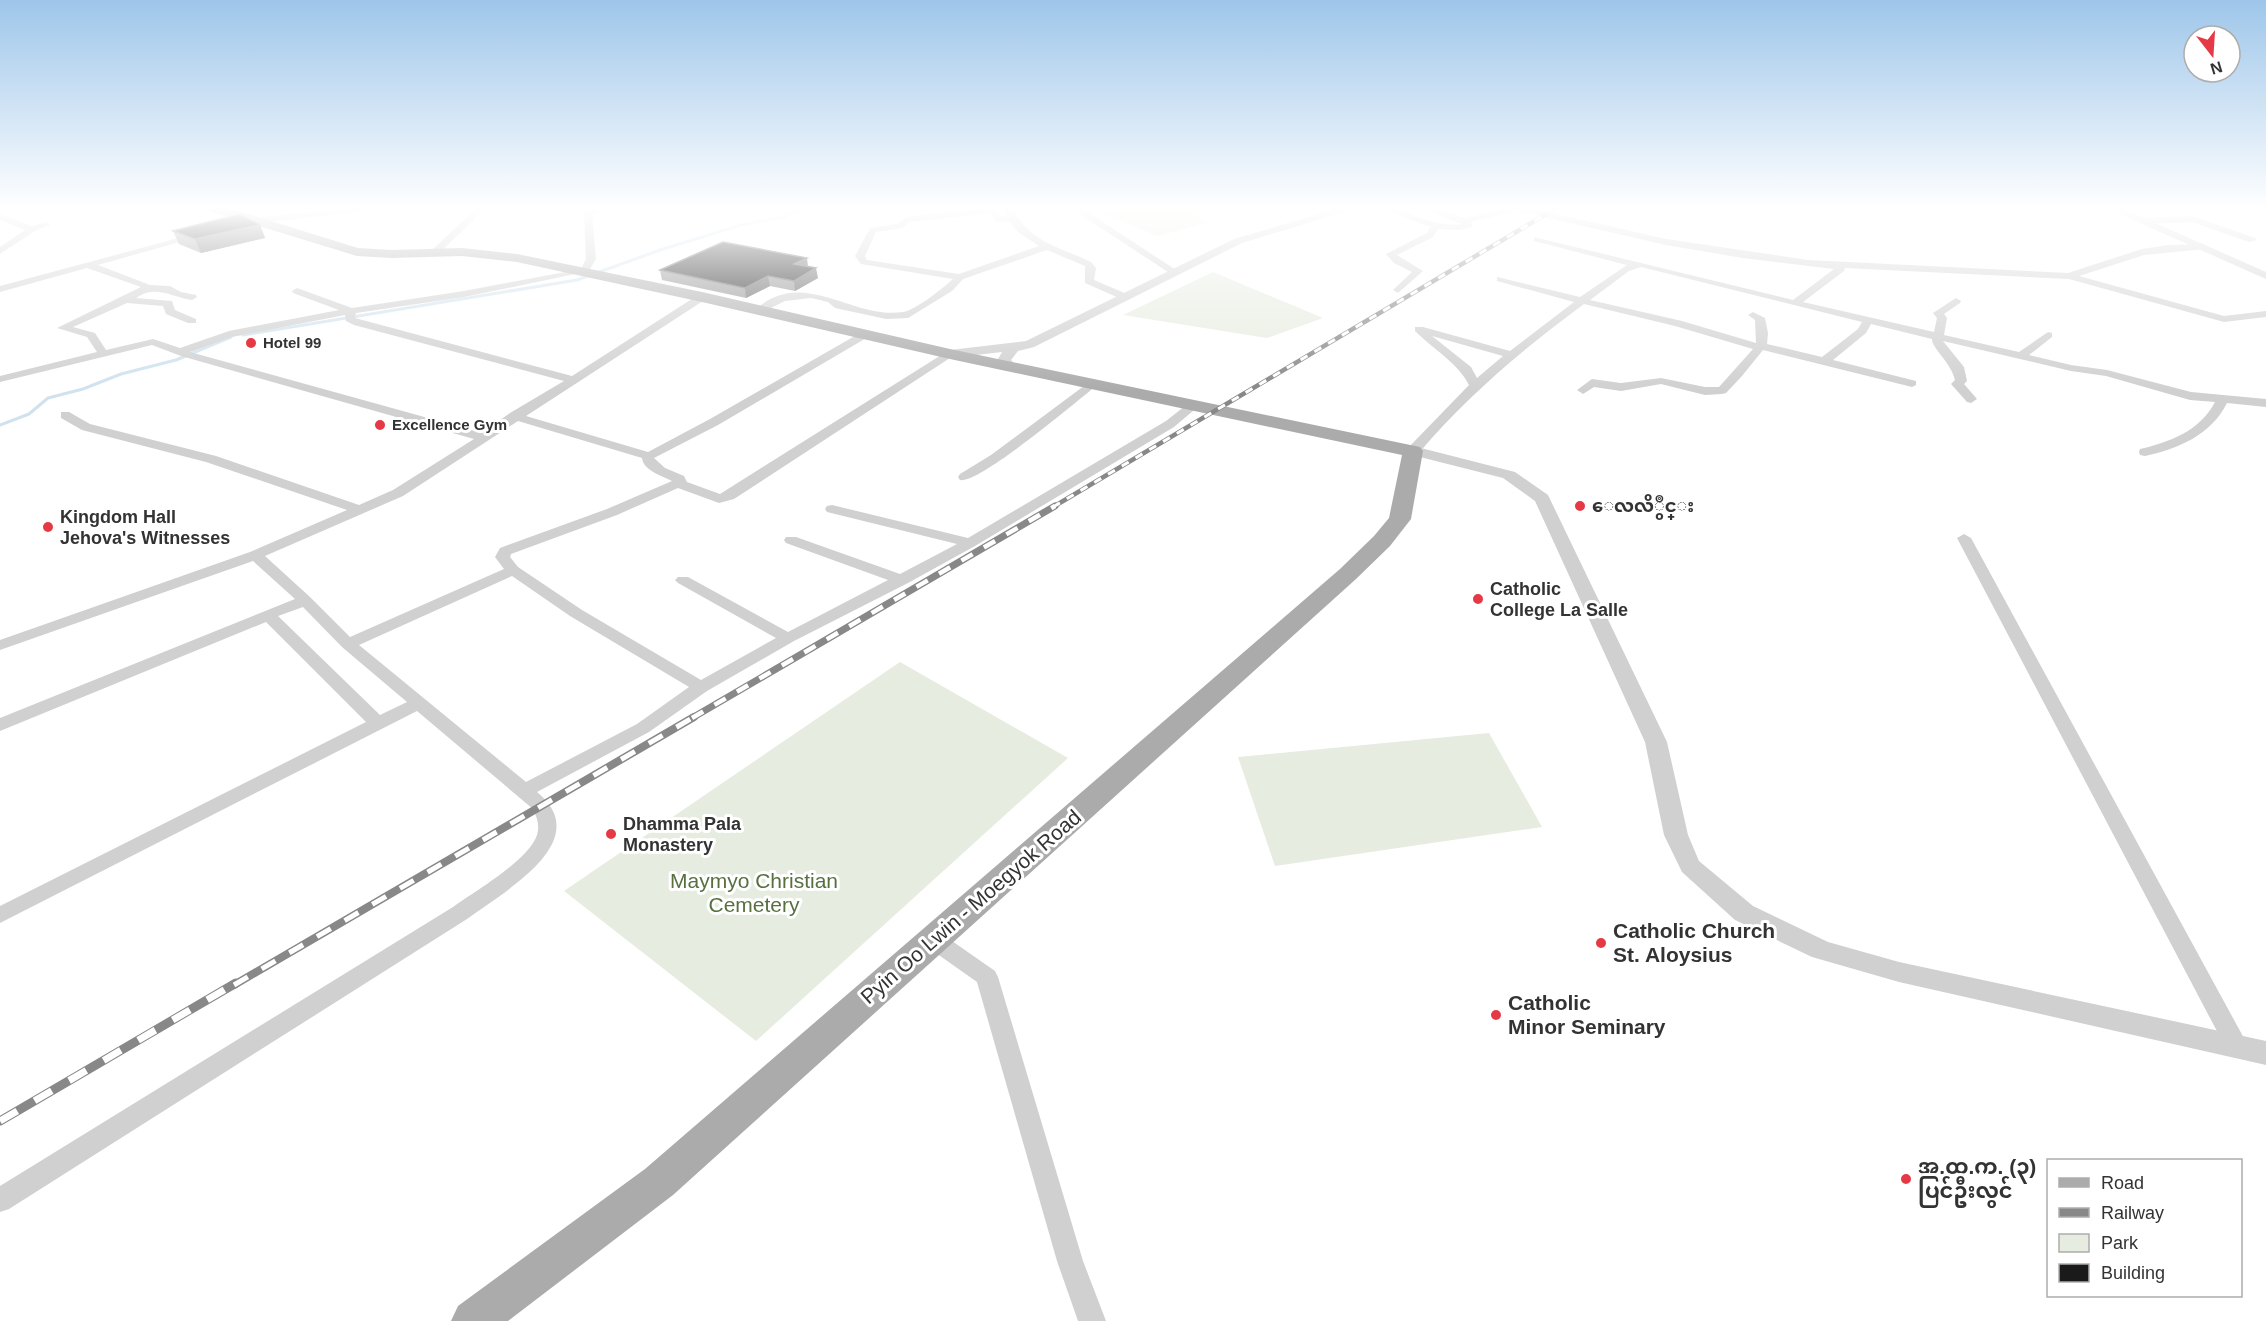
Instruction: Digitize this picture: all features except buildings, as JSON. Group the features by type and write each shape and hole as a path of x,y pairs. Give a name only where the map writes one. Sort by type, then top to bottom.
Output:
{"main road":[{"path":"565,269 702,297 950,354 1413,451"},
{"name":"Pyin Oo Lwin - Moegyok Road","path":"473,1321 659,1182 1348,574 1382,541 1400,519 1413,451"}],"street":[{"path":"0,289 69,269"},
{"path":"99,269 141,283 148,288"},
{"path":"187,354 229,334 587,273 588,269"},
{"path":"904,269 960,278"},
{"path":"759,311 783,298 811,295 832,300 839,306 886,316 908,315 948,289 960,278 985,269"},
{"path":"1091,269 1089,281 1123,296"},
{"path":"1169,269 1174,272"},
{"path":"701,687 576,613 513,570 502,557 505,551 612,512 679,483 719,499 729,496 950,354 1029,344 1181,269"},
{"path":"1398,290 1418,271 1413,269"},
{"path":"1627,269 1512,355 1476,387 1413,451 1509,476 1542,498 1656,742 1676,835 1690,866 1744,913 1821,950 1899,972 2266,1053"},
{"path":"1658,269 2071,368 2107,373 2183,395 2266,404"},
{"path":"1795,303 1822,280 1840,269"},
{"path":"1934,269 2069,276 2224,319 2266,314"},
{"path":"2069,276 2091,269"},
{"path":"2250,269 2266,276"},
{"path":"1501,279 1583,301 1678,322 1743,344 1761,346 1912,383"},
{"path":"104,355 91,335 62,328 148,288 170,289 178,295 192,297"},
{"path":"297,291 351,315 358,323 574,380"},
{"path":"0,645 255,555 398,493 702,297"},
{"path":"126,300 168,303 170,312 192,321"},
{"path":"1956,301 1938,314 1942,318 1937,343 1958,367 1961,381 1958,384 1971,399"},
{"path":"1583,390 1592,383 1621,387 1661,381 1717,391 1728,384 1761,346 1763,339 1760,318 1753,315"},
{"path":"1823,362 1862,331 1868,320"},
{"path":"1476,387 1467,369 1436,346 1417,325 1512,355"},
{"path":"514,417 649,456 714,422 864,335"},
{"path":"2021,356 2048,335"},
{"path":"0,379 153,342 187,354 482,437"},
{"path":"1011,367 1004,361 1006,353 1014,347"},
{"path":"965,477 996,458 1092,384"},
{"path":"2145,452 2184,440 2212,415 2223,399"},
{"path":"526,790 643,728 701,687 788,638 970,543 1170,424 1194,405"},
{"path":"65,415 86,427 211,459 360,510"},
{"path":"649,456 647,460 650,464 679,479 679,483"},
{"path":"832,509 970,543"},
{"path":"1964,538 2237,1047"},
{"path":"791,540 903,580"},
{"path":"0,1200 460,913 529,862 542,845 548,824 541,805 420,702 348,645 305,600 255,555"},
{"path":"348,645 513,570"},
{"path":"683,580 788,638"},
{"path":"0,724 305,600"},
{"path":"268,615 377,723"},
{"path":"0,915 420,702"},
{"path":"934,940 987,977 1023,1107 1070,1261 1092,1321"}],"green space":[{"path":"1213,272 1323,318 1267,338 1123,315"},
{"name":"Maymyo Christian Cemetery","path":"900,662 1068,758 756,1041 564,891"},
{"path":"1489,733 1542,827 1275,866 1238,757"}],"waterway":[{"path":"243,335 577,280 608,269"},
{"path":"0,425 29,414 48,398 83,389 121,374 176,360 231,337"}],"railway":[{"path":"1053,507 1454,269"},
{"path":"692,718 1055,506"},
{"path":"234,985 694,717"},
{"path":"0,1121 236,983"}],"place":[{"name":"Hotel 99","path":"251,343"},
{"name":"Excellence Gym","path":"380,425"},
{"name":"ေလလိွဳင္း","path":"1580,506"},
{"name":"Kingdom Hall Jehova's Witnesses","path":"48,527"},
{"name":"Catholic College La Salle","path":"1478,599"},
{"name":"Dhamma Pala Monastery","path":"611,834"},
{"name":"Catholic Church St. Aloysius","path":"1601,943"},
{"name":"Catholic Minor Seminary","path":"1496,1015"},
{"name":"အ.ထ.က. (၃) ပြင်ဦးလွင်","path":"1906,1179"}]}
